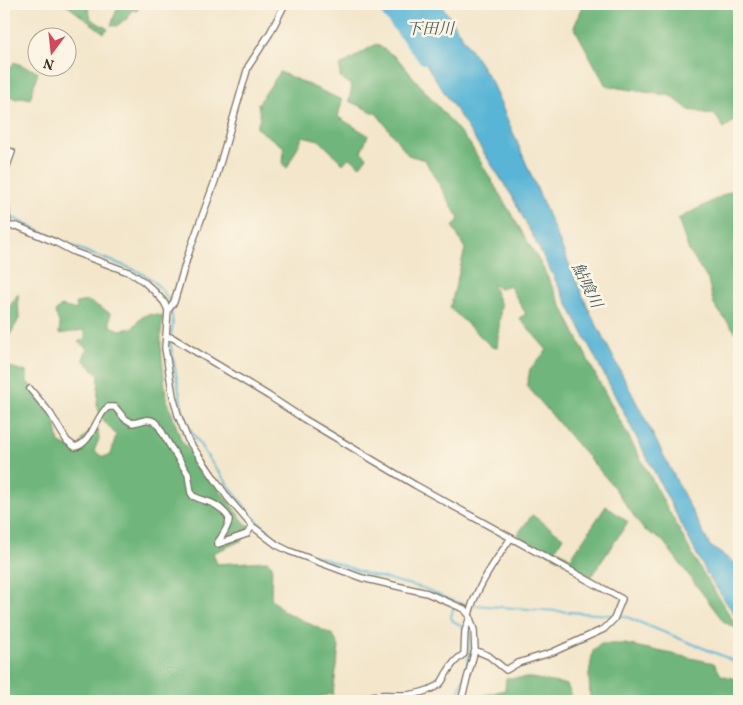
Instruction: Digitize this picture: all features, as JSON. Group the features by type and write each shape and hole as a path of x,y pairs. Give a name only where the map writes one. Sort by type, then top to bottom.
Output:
{"street":[{"path":"284,4 270,33 248,67 215,180 188,255 174,302 170,308 169,337 165,348 173,396 188,440 228,498 252,526 277,545 290,552 362,578 427,593 464,610 470,616 474,630 475,650 462,701"},
{"path":"4,149 12,152 4,174"},
{"path":"4,186 6,225 17,226 74,252 131,274 154,291 170,308"},
{"path":"169,337 415,485 622,599 614,619 604,629 554,652 518,663 506,670 489,656 475,650"},
{"path":"30,389 50,413 67,441 75,447 85,440 108,406 115,407 124,418 132,423 147,419 154,421 188,474 193,496 220,507 227,516 229,520 228,525 218,544 247,534 252,526"},
{"path":"362,701 374,695 408,695 419,693 442,682 452,665 464,654 466,629 471,605 496,559 511,538"}],"green space":[{"path":"65,4 83,4 88,8 91,19 108,29 104,33"},
{"path":"119,4 140,4 137,11 131,10 128,19 117,26 111,25"},
{"path":"584,4 739,4 739,115 737,119 724,128 715,115 689,110 671,96 606,86 574,27"},
{"path":"376,44 397,58 470,144 542,266 596,376 698,565 739,630 724,622 663,541 643,529 613,486 527,386 530,369 547,350 519,318 526,314 509,285 500,289 492,284 501,305 497,348 492,347 450,308 465,249 453,227 459,219 425,160 408,155 377,114 349,101 352,86 340,77 340,66"},
{"path":"14,62 28,68 28,78 36,78 30,99 23,97 16,99 4,93 4,71 8,73"},
{"path":"280,72 342,100 338,117 368,135 361,152 367,157 360,166 349,157 343,164 319,140 303,136 287,168 283,165 284,147 256,128 260,117 258,104"},
{"path":"739,187 739,335 714,305 708,280 689,251 678,219"},
{"path":"18,294 19,319 4,345 4,327 6,325 4,315"},
{"path":"88,301 110,313 110,326 120,330 133,328 145,315 163,316 161,348 166,396 181,440 249,526 243,540 213,553 217,564 267,561 272,565 271,599 285,612 333,635 339,647 333,694 301,701 4,701 4,364 27,372 27,382 41,395 53,411 59,443 78,450 84,437 98,429 99,439 94,451 103,457 111,455 116,435 101,417 97,405 99,375 83,360 87,348 78,342 86,338 84,330 59,334 60,325 55,312 61,306 77,310 76,303"},
{"path":"606,506 628,522 591,577 517,535 532,515 563,537 556,549 571,558"},
{"path":"599,644 625,644 714,663 721,675 739,680 739,701 590,701 589,674 593,651"},
{"path":"506,678 532,678 567,685 574,701 467,701 468,699 505,690"}],"water":[{"name":"下田川","path":"380,4 441,4 491,81 587,306 710,546 739,566 739,621 707,574 512,196 405,32"}],"waterway":[{"name":"鮎喰川","path":"381,4 424,58"},
{"path":"4,221 13,218 94,255 138,271 156,284 170,304"},
{"path":"171,309 173,323 170,342 183,412 189,427 209,459 252,516 276,538 289,546 367,574 423,588 455,602 470,605"},
{"path":"474,605 624,616 739,664"},
{"path":"450,701 456,698 466,672 470,649 470,632 452,620 451,616 454,606"}]}
